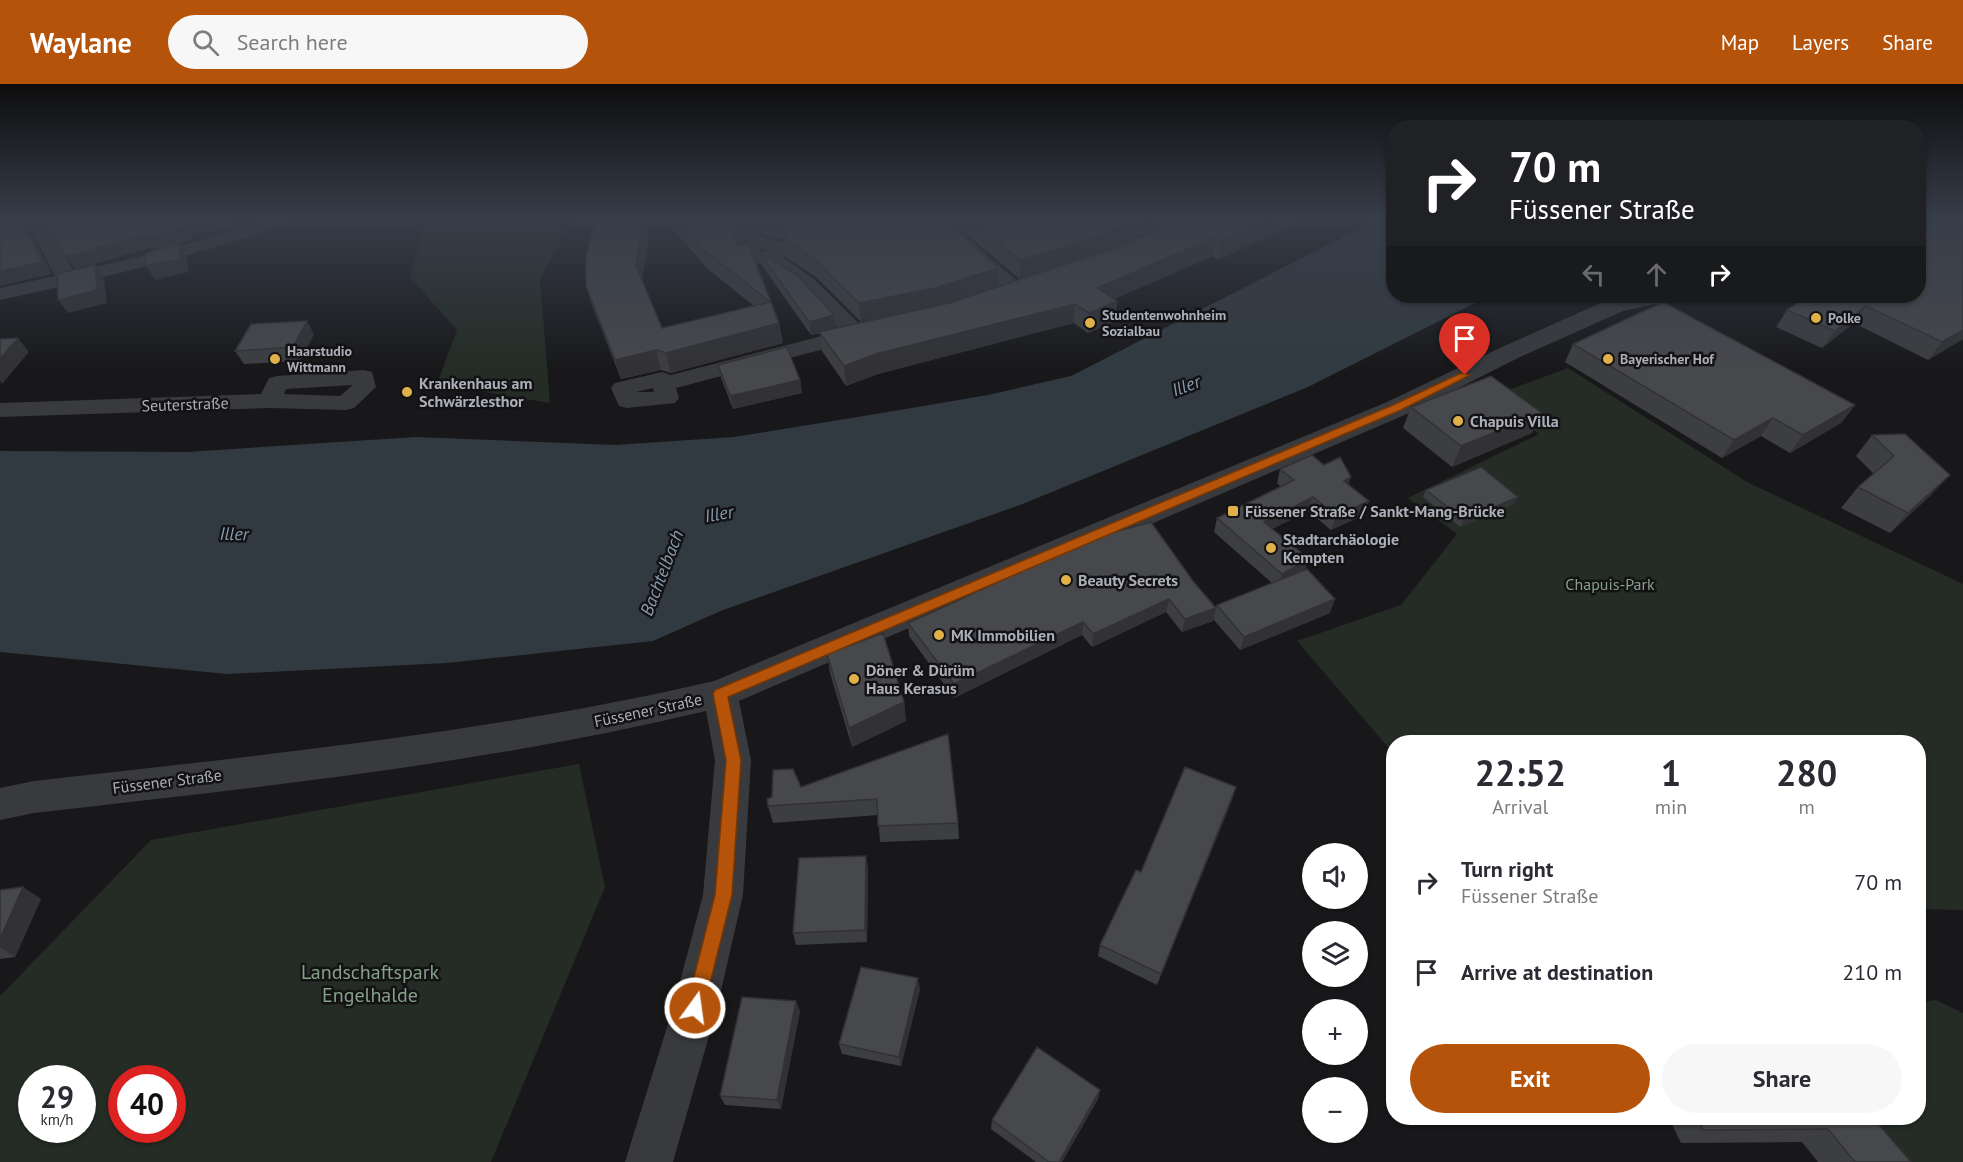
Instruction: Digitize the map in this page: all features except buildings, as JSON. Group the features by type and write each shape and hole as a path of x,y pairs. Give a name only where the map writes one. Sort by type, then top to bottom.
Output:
{"street":[{"path":"62,269 67,279"},
{"path":"0,294 115,269"},
{"path":"788,269 807,284 855,333"},
{"path":"992,269 1017,291"},
{"path":"995,298 1039,284"},
{"path":"1610,303 1616,305"},
{"name":"Füssener Straße","path":"0,804 34,797 360,759 605,721 720,694 1397,408 1511,352 1616,305 1626,303"},
{"path":"664,384 877,329"},
{"name":"Seuterstraße","path":"0,410 270,401 346,404 365,387"},
{"path":"648,1162 695,1008 723,895 733,760 720,694"}],"green space":[{"path":"412,269 545,269 540,279 550,403 437,384 457,330 410,277"},
{"name":"Chapuis-Park","path":"1568,368 1747,482 1963,584 1963,910 1926,909 1926,735 1386,735 1386,745 1297,641 1401,605 1457,534 1408,498 1539,434 1490,397"},
{"name":"Landschaftspark Engelhalde","path":"579,764 605,887 491,1162 0,1162 0,996 151,840"},
{"path":"1936,1000 1963,1013 1963,1162 1873,1162 1841,1125 1926,1125 1926,1001"}],"water":[{"path":"1280,269 1386,269 1386,303 1475,303 1308,387 1020,505 723,610 653,641 446,663 227,674 0,652 0,451 187,452 416,437 615,445 734,437 988,395 1071,376"}],"place":[{"name":"Polke","path":"1816,318"},
{"name":"Studentenwohnheim Sozialbau","path":"1090,323"},
{"name":"Haarstudio Wittmann","path":"275,359"},
{"name":"Bayerischer Hof","path":"1608,359"},
{"name":"Krankenhaus am Schwärzlesthor","path":"407,392"},
{"name":"Chapuis Villa","path":"1458,421"},
{"name":"Füssener Straße / Sankt-Mang-Brücke","path":"1233,511"},
{"name":"Stadtarchäologie Kempten","path":"1271,548"},
{"name":"Beauty Secrets","path":"1066,580"},
{"name":"MK Immobilien","path":"939,635"},
{"name":"Döner & Dürüm Haus Kerasus","path":"854,679"}],"route":[{"path":"695,1008 723,895 733,760 720,694 1397,408 1465,375"}],"water label":[{"name":"Iller","path":"1186,386"},
{"name":"Iller","path":"719,514"},
{"name":"Iller","path":"234,534"},
{"name":"Bachtelbach","path":"662,573"}]}
